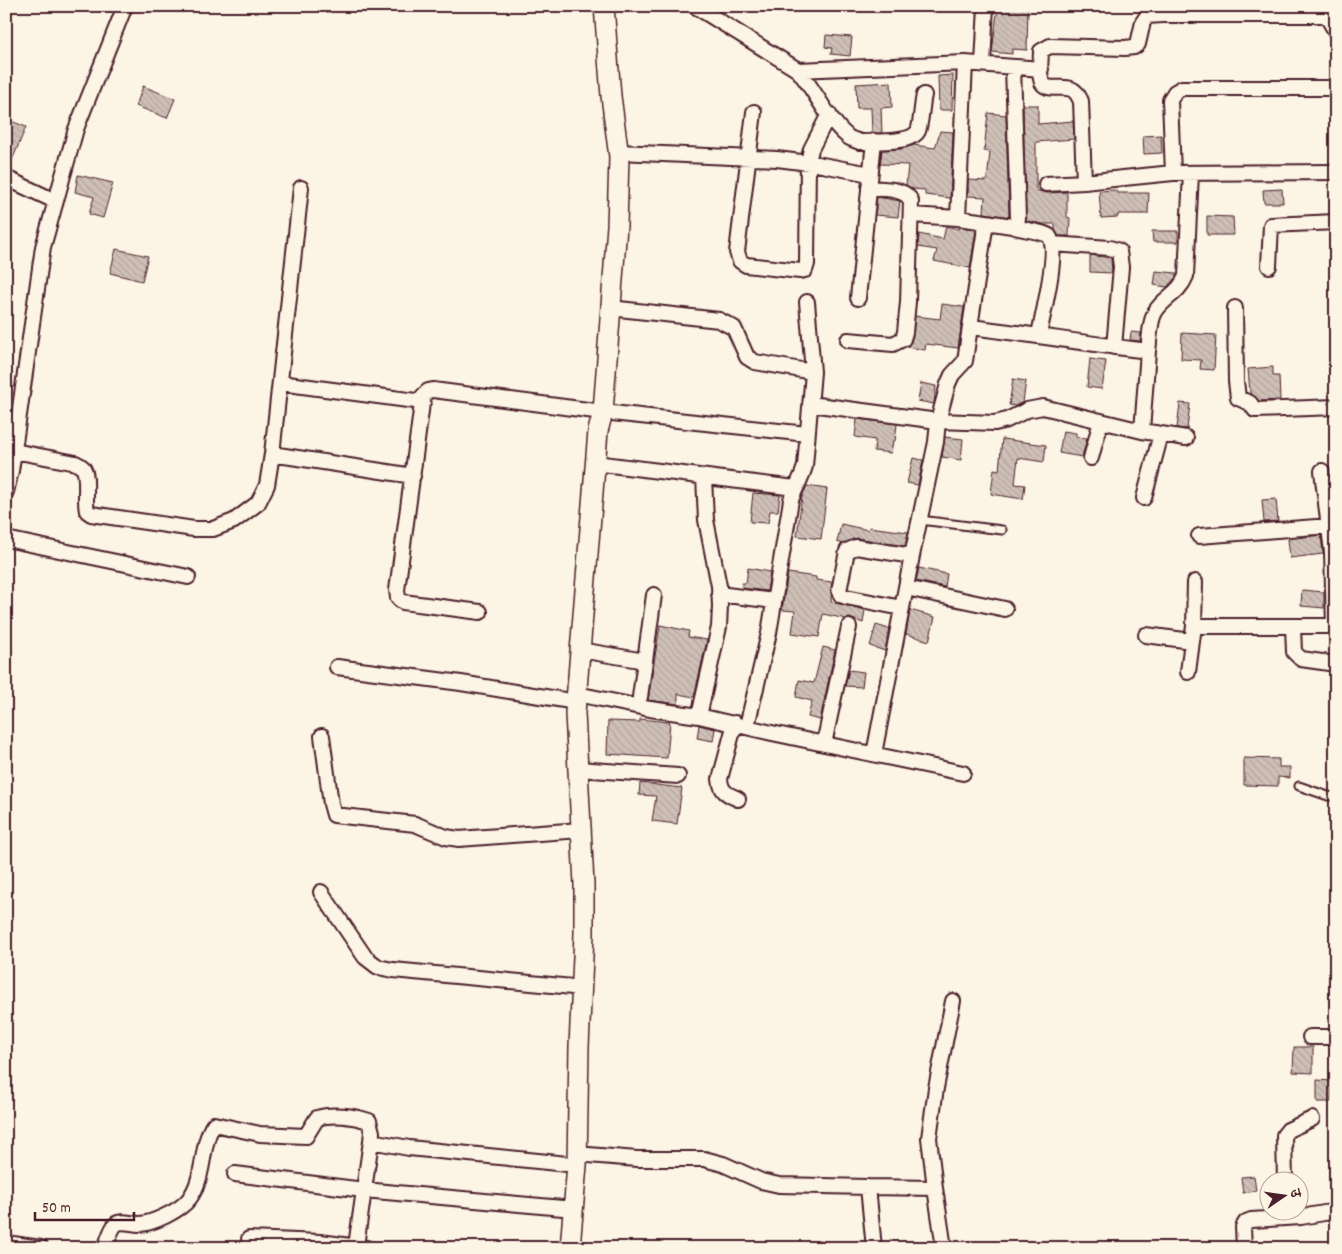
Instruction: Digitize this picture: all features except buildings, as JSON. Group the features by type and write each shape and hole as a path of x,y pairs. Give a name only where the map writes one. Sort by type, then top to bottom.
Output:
{"street":[{"path":"6,492 14,451 43,247 76,129 125,6"},
{"path":"570,1248 574,1209 579,1047 583,988 584,884 575,713 598,432 603,412 617,226 618,152 611,96 604,6"},
{"path":"695,6 798,70 846,136 860,142 902,140 911,137 918,131 924,95"},
{"path":"983,64 986,6"},
{"path":"1084,182 1081,101 1077,93 1070,89 1049,88 1044,85 1041,80 1041,51 1045,48 1050,46 1134,47 1138,44 1143,22 1147,16 1163,11 1326,10 1336,32"},
{"path":"798,70 965,63 1041,69"},
{"path":"958,218 965,63"},
{"path":"1012,226 1017,224 1018,218 1013,67"},
{"path":"1174,173 1170,100 1175,92 1182,88 1336,88"},
{"path":"754,112 737,252 740,261 746,265 792,271 805,270 807,264 808,162 810,148 829,114"},
{"path":"858,298 874,141"},
{"path":"618,152 808,162 904,192 909,196 911,215 905,332 902,339 893,344 848,340"},
{"path":"1046,184 1174,173 1336,172"},
{"path":"1142,431 1152,320 1156,311 1182,286 1186,276 1191,173"},
{"path":"6,178 55,201"},
{"path":"14,451 76,463 83,468 86,474 86,511 91,514 194,529 213,529 234,521 258,503 267,485 272,454 301,188"},
{"path":"911,215 986,222 1048,235 1052,244 1050,280 1039,335"},
{"path":"874,754 936,442 938,421 952,374 965,362 986,222"},
{"path":"1269,266 1271,224 1336,222"},
{"path":"1052,244 1110,248 1118,251 1121,267 1114,347"},
{"path":"738,799 724,793 720,779 741,725 769,633 791,500 795,488 802,478 805,466 813,372 807,302"},
{"path":"610,308 719,320 734,328 747,357 756,362 813,372"},
{"path":"1235,308 1238,398 1250,403 1255,410 1336,407"},
{"path":"970,327 1148,351"},
{"path":"280,383 422,402"},
{"path":"480,612 403,602 398,598 397,590 422,402 423,396 428,391 433,390 603,412 807,434"},
{"path":"810,404 938,421 995,423 1007,420 1027,410 1043,407 1142,431 1186,438"},
{"path":"1092,458 1101,421"},
{"path":"1144,498 1161,434"},
{"path":"272,454 412,476"},
{"path":"596,463 795,488"},
{"path":"1194,626 1335,629 1332,533 1322,471"},
{"path":"700,716 719,628 720,606 706,520 704,477"},
{"path":"1199,536 1332,533"},
{"path":"6,539 188,577"},
{"path":"902,608 846,597 839,591 847,551 852,548 912,556"},
{"path":"1188,672 1194,626 1195,582"},
{"path":"906,588 1005,609"},
{"path":"719,594 774,601"},
{"path":"640,697 654,595"},
{"path":"824,744 849,627"},
{"path":"1293,627 1294,652 1301,659 1336,664"},
{"path":"1146,635 1192,641"},
{"path":"580,650 646,660"},
{"path":"337,666 700,716 963,773"},
{"path":"322,736 334,815 415,824 446,837 459,840 581,830"},
{"path":"578,769 678,776"},
{"path":"321,892 366,958 378,966 394,970 583,988"},
{"path":"944,1248 929,1138 936,1088 954,1001"},
{"path":"1310,1037 1336,1037"},
{"path":"104,1248 115,1225 119,1222 139,1224 152,1222 189,1200 203,1165 208,1131 214,1124 260,1134 306,1136 317,1118 325,1115 359,1118 369,1121 372,1132 364,1190 361,1247 320,1242 249,1239"},
{"path":"1285,1172 1284,1135 1288,1130 1312,1119"},
{"path":"371,1140 409,1148 576,1159 704,1159 724,1164 761,1181 779,1185 935,1188"},
{"path":"235,1174 364,1190 574,1209"},
{"path":"868,1187 874,1248"},
{"path":"1310,1213 1336,1211"},
{"path":"1244,1248 1244,1227 1246,1222 1260,1219"},
{"path":"6,1243 41,1248"}],"lane":[{"path":"920,520 1002,530"},
{"path":"1299,786 1336,797"}]}
